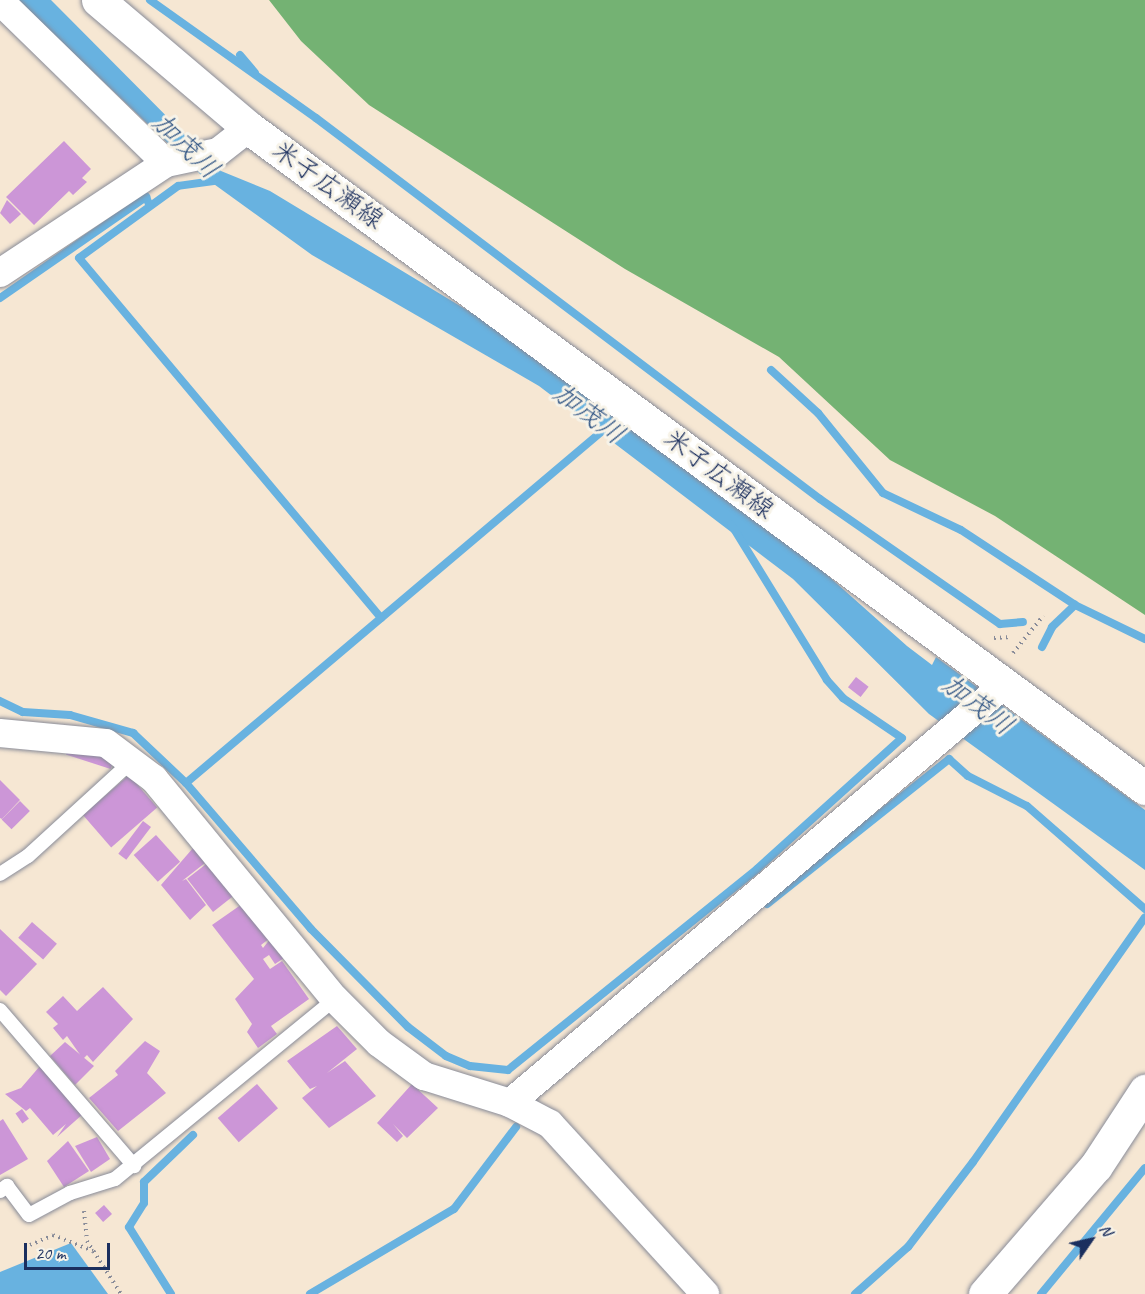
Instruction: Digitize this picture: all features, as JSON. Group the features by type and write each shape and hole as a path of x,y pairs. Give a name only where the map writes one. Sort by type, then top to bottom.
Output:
{"main road":[{"name":"米子広瀬線","path":"98,0 249,128 1145,788"},
{"path":"985,1294 1096,1166 1145,1091"}],"street":[{"path":"0,2 174,163"},
{"path":"0,273 174,163 218,152 249,128"},
{"path":"510,1103 998,681"},
{"path":"0,733 106,743 154,779 196,825 335,999 379,1043 424,1076 510,1103 550,1124 705,1294"}],"lane":[{"path":"0,874 28,856 131,762"},
{"path":"0,1191 7,1186 29,1215 134,1166 335,999"},
{"path":"0,1010 134,1166"}],"path":[{"path":"998,681 1043,616"},
{"path":"81,1190 94,1252 121,1294"},
{"path":"30,1245 54,1234 94,1252"}],"green space":[{"path":"269,0 1145,0 1145,615 995,516 890,460 779,357 625,269 369,105 301,41"}],"water":[{"name":"加茂川","path":"18,0 51,0 221,171 270,191 490,324 807,557 907,646 932,665 936,657 1145,810 1145,870 929,714 793,579 539,386 312,255 200,174"},
{"path":"71,1243 108,1294 0,1294 0,1272"}],"building":[{"path":"64,141 91,169 82,178 87,182 73,195 69,191 34,225 6,197"},
{"path":"7,200 21,214 10,224 0,213"},
{"path":"856,677 869,687 861,697 848,687"},
{"path":"69,745 114,760 111,769 66,755"},
{"path":"129,775 157,807 111,847 83,815"},
{"path":"0,780 20,800 2,819 0,818"},
{"path":"20,801 30,811 12,829 2,819"},
{"path":"143,821 151,827 126,860 118,854"},
{"path":"156,835 180,862 158,882 134,855"},
{"path":"193,848 205,863 182,881 186,879 206,905 190,920 161,885"},
{"path":"210,861 236,894 213,912 187,879"},
{"path":"245,902 270,938 261,945 263,948 271,938 290,954 275,964 269,955 263,959 270,969 282,961 309,999 271,1026 277,1034 258,1048 247,1032 252,1024 235,999 254,979 212,925"},
{"path":"32,922 57,944 43,959 18,938"},
{"path":"0,929 37,964 6,996 0,990"},
{"path":"103,987 133,1019 93,1062 87,1055 83,1059 67,1036 63,1040 53,1028 58,1024 46,1012 63,996 77,1011"},
{"path":"337,1026 357,1049 327,1073 345,1061 376,1096 329,1128 302,1098 317,1086 310,1089 287,1061"},
{"path":"145,1041 160,1051 147,1073 166,1093 118,1131 89,1098 118,1075 115,1071"},
{"path":"65,1042 94,1066 75,1085 50,1056"},
{"path":"40,1066 83,1114 57,1137 66,1124 53,1135 30,1108 26,1111 5,1094 21,1088"},
{"path":"257,1084 278,1108 239,1142 218,1118"},
{"path":"412,1084 438,1108 407,1138 393,1124 403,1136 397,1142 377,1123"},
{"path":"22,1109 29,1119 22,1123 15,1114"},
{"path":"3,1119 28,1159 0,1175 0,1121"},
{"path":"97,1137 110,1159 91,1172 75,1146"},
{"path":"68,1141 89,1171 64,1187 47,1161"},
{"path":"104,1205 112,1214 103,1222 95,1213"}],"waterway":[{"path":"150,0 316,118 820,499 1000,624 1023,622"},
{"path":"240,55 255,73"},
{"name":"加茂川","path":"221,180 178,186 79,258 381,618"},
{"path":"0,298 146,197 149,204"},
{"path":"771,370 818,413 883,493 961,530 1075,605 1145,639"},
{"name":"加茂川","path":"186,783 607,427"},
{"path":"0,701 23,712 70,715 133,733 186,783 311,929 408,1027 446,1056 470,1066 508,1070 757,869 902,738 843,698 827,680 731,524"},
{"path":"1042,647 1052,627 1075,605"},
{"path":"767,904 949,759 968,776 1027,806 1145,909"},
{"path":"855,1294 908,1247 973,1162 1145,917"},
{"path":"310,1294 454,1209 516,1127"},
{"path":"171,1294 129,1227 144,1203 144,1182 193,1135"},
{"path":"1041,1294 1145,1168"}]}
